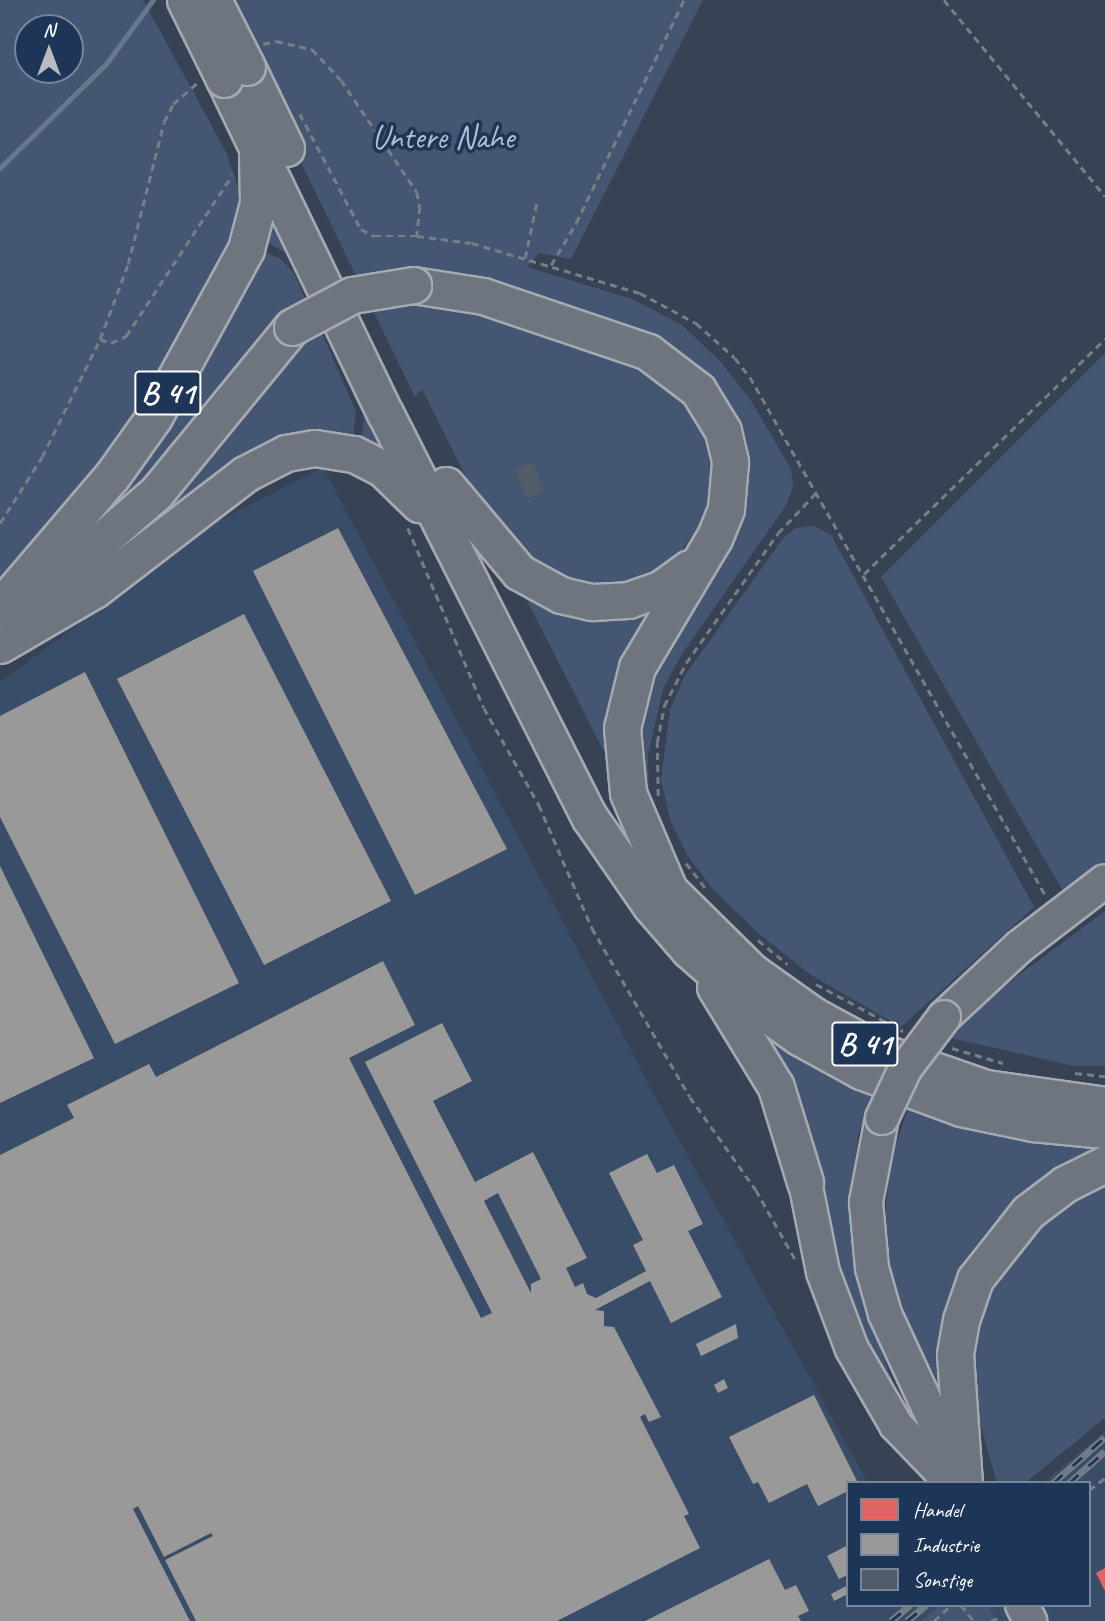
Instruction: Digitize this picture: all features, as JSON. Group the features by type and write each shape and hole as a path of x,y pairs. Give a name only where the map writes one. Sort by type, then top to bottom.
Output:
{"highway":[{"name":"B 41","path":"185,0 236,73 608,802 670,892 722,947 781,995 879,1051 986,1088 1105,1105"},
{"name":"B 41","path":"0,607 133,449 233,278 255,222 236,73 214,0"},
{"name":"B 41","path":"247,154 590,818 651,906 689,950 790,1031 894,1085 997,1116 1105,1130"},
{"name":"B 41","path":"0,629 156,493 292,327 352,295 412,285 462,290 633,346 687,378 712,410 728,447 729,494 713,538"},
{"name":"B 41","path":"0,645 94,590 245,474 286,453 329,449 370,461 394,477 441,526"},
{"path":"446,485 519,572 546,589 576,600 619,601 662,588 691,567 713,538"},
{"path":"670,892 628,793 621,750 623,717 646,648 713,538"},
{"path":"689,950 776,1087 804,1182"},
{"name":"B 41","path":"963,1481 955,1354 961,1320 975,1279 1028,1212 1065,1184 1105,1164"}],"main road":[{"name":"B 41","path":"962,1481 885,1314 872,1268 866,1202 882,1118 905,1069 943,1030 980,983 1057,916 1105,881"},
{"name":"B 41","path":"980,983 1105,897"},
{"path":"804,1182 823,1272 852,1349 896,1425 950,1481"}],"path":[{"path":"684,0 576,223 551,265 640,293 715,339 750,377 1057,916"},
{"path":"944,0 1105,196"},
{"path":"298,112 361,229 374,236 417,236"},
{"path":"100,339 111,343 126,336 247,154"},
{"path":"525,258 537,201"},
{"path":"864,574 1105,339"},
{"path":"661,807 655,780 657,743 664,706 686,663 778,533 816,494"},
{"path":"405,519 479,696 539,805 592,928 690,1097 756,1190 797,1263"},
{"path":"680,855 708,891"},
{"path":"752,936 796,970"},
{"path":"807,979 916,1036"},
{"path":"943,1030 1015,1066"},
{"path":"1065,1073 1105,1076"},
{"path":"934,1621 949,1607"},
{"path":"963,1607 974,1621"},
{"path":"991,1621 1001,1617 996,1607"}],"shaded area":[{"path":"323,467 656,1098 867,1481 846,1481 846,1607 1091,1607 1091,1481 1045,1481 1105,1431 1105,1621 0,1621 0,682 219,521"}],"green space":[{"path":"0,0 143,0 226,152 238,187 236,238 150,396 96,468 0,579"},
{"name":"Untere Nahe","path":"222,0 703,0 571,259 539,253 527,267 632,299 682,325 721,362 752,402 791,469 793,486 787,504 682,654 663,689 648,755 649,792 661,830 636,790 635,696 734,523 692,367 486,315 557,335 638,367 687,402 706,440 712,482 703,522 674,560 636,582 598,591 522,563 485,515 422,389 415,397"},
{"path":"264,203 298,260 260,238"},
{"path":"257,248 281,259 294,273 305,298 267,330 147,483 18,594"},
{"path":"321,331 356,412 352,444 331,441 87,585 299,345"},
{"path":"1105,353 1105,864 1064,893 881,577"},
{"path":"362,397 406,479 360,446 365,414"},
{"path":"814,526 831,535 1034,907 901,1027 811,975 758,933 712,888 687,855 671,822 661,781 670,710 685,675 784,537 796,528"},
{"path":"516,579 656,599 614,771"},
{"path":"1105,911 1105,1066 1074,1066 951,1038 991,996"},
{"path":"743,1014 873,1091 858,1136 850,1233 875,1334 908,1422 873,1368"},
{"path":"908,1109 966,1124 1105,1143 1105,1154 1037,1188 995,1221 962,1263 942,1324 941,1388 895,1296 884,1225 891,1158"},
{"path":"1105,1183 1105,1418 1027,1481 996,1481 969,1385 966,1343 986,1280 1056,1208"},
{"path":"938,1607 989,1607 996,1621 922,1621"}],"building: Handel":[{"path":"1105,1568 1105,1591 1096,1573"}],"building: Industrie":[{"path":"338,528 507,849 415,895 253,571"},
{"path":"244,614 391,901 264,965 117,679"},
{"path":"85,672 239,983 115,1044 0,817 0,716"},
{"path":"0,866 94,1058 0,1103"},
{"path":"383,961 415,1025 349,1058 481,1318 492,1313 365,1062 442,1023 472,1081 433,1101 475,1182 533,1152 587,1258 566,1268 575,1287 583,1283 587,1294 596,1298 646,1271 633,1245 643,1240 609,1173 647,1154 657,1173 674,1165 703,1224 688,1231 722,1297 671,1323 650,1281 595,1310 604,1311 604,1326 614,1327 661,1417 649,1422 645,1414 640,1417 689,1514 684,1516 700,1548 557,1621 196,1621 165,1560 213,1536 211,1533 164,1557 138,1506 133,1509 190,1621 0,1621 0,1155 74,1118 67,1105 149,1064 156,1077","holes":["498,1193 541,1279 531,1284 531,1293 484,1201"]},
{"path":"736,1324 738,1338 701,1356 696,1344"},
{"path":"724,1379 728,1388 718,1393 714,1385"},
{"path":"814,1395 857,1481 846,1481 846,1492 818,1506 807,1484 769,1503 758,1482 753,1484 729,1437"},
{"path":"846,1546 846,1576 839,1579 827,1556"},
{"path":"769,1559 785,1590 796,1585 809,1611 798,1616 801,1621 645,1621"},
{"path":"846,1586 846,1595 834,1601 831,1594"}],"building: Sonstige":[{"path":"532,462 545,491 527,499 514,470"}],"waterway":[{"path":"0,168 106,64 153,0"}],"railway":[{"path":"1055,1481 1105,1437"},
{"path":"1071,1481 1105,1451"},
{"path":"891,1621 908,1607"},
{"path":"907,1621 924,1607"}]}
